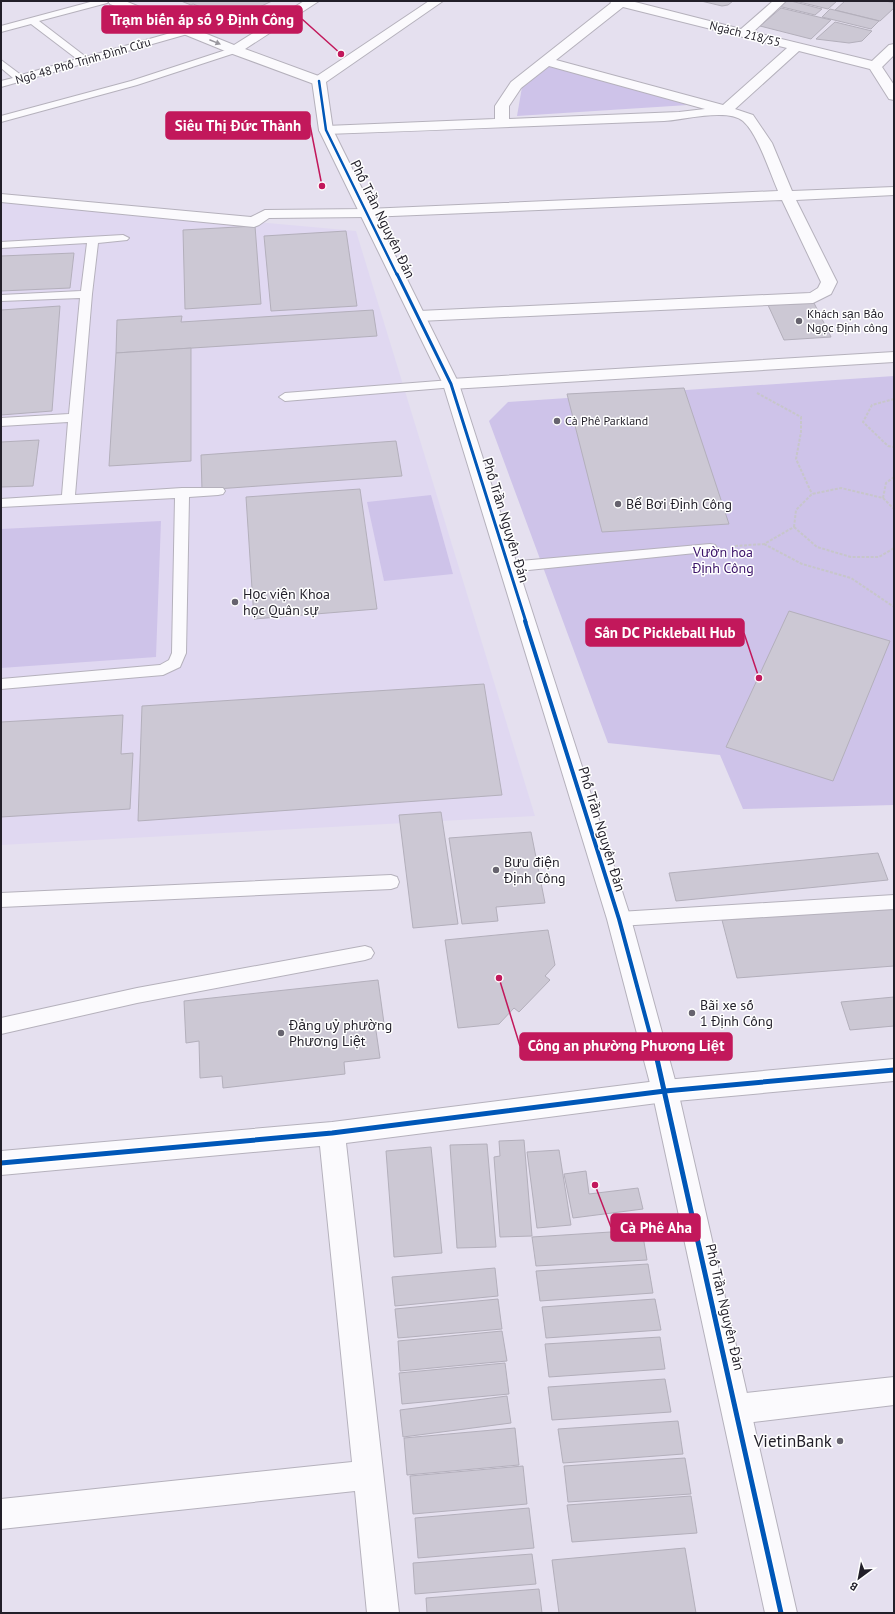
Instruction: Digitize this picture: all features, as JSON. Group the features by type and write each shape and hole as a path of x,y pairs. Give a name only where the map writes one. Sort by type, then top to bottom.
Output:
{"street":[{"path":"114,1 235,50 319,81 437,1"},
{"path":"235,50 313,1"},
{"path":"743,34 780,1"},
{"path":"502,124 502,106 516,85 618,2"},
{"name":"Ngách 218/55","path":"618,2 875,66"},
{"path":"326,130 679,116 726,110 796,47"},
{"path":"894,48 875,66 894,96"},
{"path":"419,316 813,298 825,291 829,282 787,196 765,143 748,118 726,110 547,61"},
{"name":"Phố Trần Nguyên Đán","path":"319,81 326,130 419,316 451,384 619,919 665,1091 737,1409 781,1613"},
{"path":"1,198 254,222 265,214 367,213 894,191"},
{"path":"451,384 894,357"},
{"path":"1,1163 332,1133 665,1091 894,1070"},
{"path":"332,1133 383,1613"},
{"path":"737,1409 894,1391"},
{"path":"1,1514 368,1475"}],"lane":[{"path":"1,29 104,1"},
{"path":"33,21 85,61"},
{"name":"Ngõ 48 Phố Trịnh Đình Cửu","path":"1,84 188,31"},
{"path":"1,119 134,83 235,50"},
{"path":"1,63 20,79"},
{"path":"1,245 123,238"},
{"path":"68,498 86,294 93,240"},
{"path":"1,298 86,294"},
{"path":"285,397 451,384"},
{"path":"1,422 74,418"},
{"path":"1,503 68,498 218,491"},
{"path":"1,684 164,670 175,663 180,653 182,492"},
{"path":"509,567 710,548"},
{"path":"1,900 391,882"},
{"path":"619,919 894,902"},
{"path":"1,1026 57,1012 178,988 365,954"}],"path":[{"path":"751,390 801,417 801,432 796,459 812,494"},
{"path":"894,399 872,405 863,422 888,446 894,447"},
{"path":"882,498 886,483 894,477"},
{"path":"794,527 796,510 812,494 841,488 882,498 894,509"},
{"path":"794,527 817,547 851,557 879,557 893,550"},
{"path":"794,527 764,544 802,564 851,578 894,607"}],"shaded area":[{"name":"Học viện Khoa học Quân sự","path":"1,199 356,231 535,816 1,845"}],"green space":[{"path":"549,65 688,105 517,116 522,87"},
{"name":"Vườn hoa Định Công","path":"894,376 894,805 743,809 720,755 608,743 489,421 508,402"},
{"path":"431,495 453,574 384,581 367,502"},
{"path":"161,521 156,657 1,668 1,529"}],"building":[{"path":"181,1 272,1 247,13 243,11 229,18"},
{"path":"701,1 733,1 728,5 722,6"},
{"path":"783,1 791,1 822,9 815,15 778,6"},
{"path":"795,1 837,1 828,9"},
{"path":"845,1 886,1 894,3 894,8 880,21 835,10"},
{"path":"781,8 831,20 811,39 760,26"},
{"path":"830,9 879,21 871,29 822,17"},
{"path":"835,22 872,31 862,41 849,43 816,39"},
{"path":"255,226 261,304 185,309 183,230"},
{"path":"346,231 357,306 271,311 264,236"},
{"path":"74,253 70,288 1,291 1,256"},
{"name":"Khách sạn Bảo Ngọc Định công","path":"814,303 831,337 784,340 768,305"},
{"path":"60,306 52,411 1,415 1,310"},
{"path":"373,310 377,336 116,353 117,320 182,316 181,322"},
{"path":"191,348 191,461 109,466 116,353"},
{"path":"684,388 729,524 602,532 567,394"},
{"path":"39,440 33,486 1,487 1,442"},
{"path":"396,441 402,476 202,490 201,455"},
{"path":"360,489 377,609 254,619 246,497"},
{"path":"789,611 890,641 833,781 726,747"},
{"path":"484,684 502,795 138,821 142,706"},
{"path":"123,715 121,754 133,753 130,809 1,817 1,722"},
{"path":"441,812 458,924 413,928 399,815"},
{"name":"Bưu điện Định Công","path":"531,832 545,903 496,907 498,921 462,924 449,838"},
{"path":"878,853 888,880 676,901 669,873"},
{"path":"894,907 894,966 737,978 722,920"},
{"path":"548,930 555,965 545,976 550,980 519,1012 514,1008 499,1024 458,1028 445,940"},
{"name":"Đảng uỷ phường Phương Liệt","path":"378,980 384,1023 375,1024 380,1058 344,1062 345,1074 223,1088 222,1076 200,1078 199,1041 186,1043 184,1001"},
{"path":"894,997 894,1026 850,1030 841,1002"},
{"path":"524,1140 532,1236 500,1237 494,1157 500,1156 499,1141"},
{"path":"487,1144 496,1247 457,1248 450,1145"},
{"path":"431,1147 442,1253 394,1257 386,1151"},
{"path":"559,1150 571,1225 537,1228 527,1152"},
{"path":"586,1171 589,1194 638,1188 643,1209 573,1218 564,1174"},
{"path":"642,1230 647,1260 536,1266 532,1237"},
{"path":"648,1264 653,1293 540,1301 536,1271"},
{"path":"495,1268 498,1296 395,1306 392,1277"},
{"path":"498,1299 502,1329 398,1338 395,1309"},
{"path":"655,1299 661,1330 546,1338 542,1307"},
{"path":"502,1331 507,1361 400,1371 398,1341"},
{"path":"660,1337 665,1369 549,1377 545,1344"},
{"path":"505,1363 509,1394 402,1404 399,1373"},
{"path":"665,1379 671,1412 552,1420 548,1387"},
{"path":"507,1396 511,1423 403,1437 400,1410"},
{"path":"678,1421 683,1454 563,1463 558,1429"},
{"path":"515,1428 519,1465 407,1475 404,1438"},
{"path":"685,1458 691,1494 568,1502 564,1466"},
{"path":"523,1466 527,1504 413,1514 410,1476"},
{"path":"691,1496 697,1533 572,1542 567,1505"},
{"path":"529,1508 534,1548 418,1558 415,1518"},
{"path":"685,1548 696,1613 559,1613 552,1560"},
{"path":"532,1554 536,1584 415,1594 413,1563"},
{"path":"539,1589 542,1613 427,1613 426,1598"}],"cycle path":[{"path":"319,81 326,130 451,384 619,919 665,1091 781,1613"},
{"path":"1,1163 332,1133 665,1091 894,1070"}],"place":[{"name":"Trạm biến áp số 9 Định Công","path":"341,54"},
{"name":"Siêu Thị Đức Thành","path":"322,186"},
{"name":"Khách sạn Bảo Ngọc Định công","path":"799,321"},
{"name":"Cà Phê Parkland","path":"557,421"},
{"name":"Bể Bơi Định Công","path":"618,504"},
{"name":"Học viện Khoa học Quân sự","path":"235,602"},
{"name":"Sân DC Pickleball Hub","path":"759,678"},
{"name":"Bưu điện Định Công","path":"496,870"},
{"name":"Công an phường Phương Liệt","path":"499,978"},
{"name":"Bãi xe số 1 Định Công","path":"692,1013"},
{"name":"Đảng uỷ phường Phương Liệt","path":"281,1033"},
{"name":"Cà Phê Aha","path":"595,1185"},
{"name":"VietinBank","path":"840,1441"}]}
